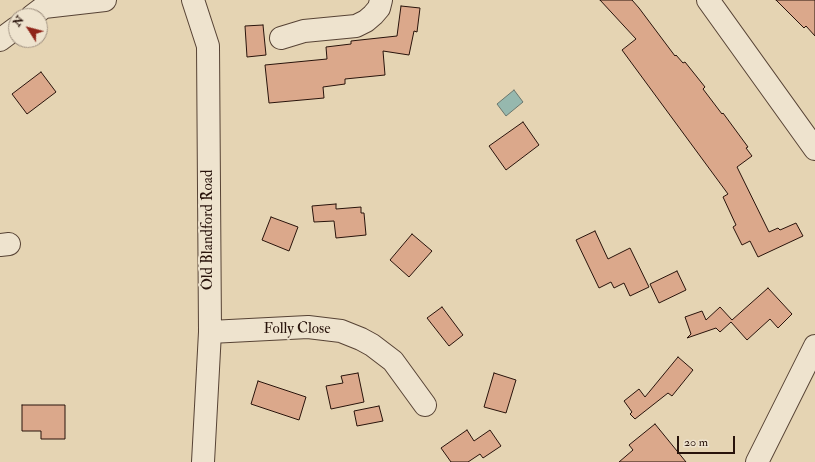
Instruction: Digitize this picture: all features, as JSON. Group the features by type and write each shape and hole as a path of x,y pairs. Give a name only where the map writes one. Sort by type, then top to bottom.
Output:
{"street":[{"path":"44,8 105,0"},
{"name":"Old Blandford Road","path":"193,0 208,46 210,332 203,462"},
{"path":"281,38 304,31 341,29 356,26 366,21 373,15 381,0"},
{"path":"708,0 815,149"},
{"name":"Folly Close","path":"210,332 308,327 342,331 372,345 393,361 425,405"},
{"path":"757,462 815,346"}],"water":[{"path":"514,90 523,102 506,116 497,104"}],"building":[{"path":"600,0 632,0 639,8 675,56 676,55 683,63 685,62 705,87 703,89 748,147 746,148 752,156 737,167 769,232 778,228 780,230 796,223 803,236 758,257 750,241 742,245 733,227 736,225 723,197 728,194 622,50 636,39"},
{"path":"776,0 815,0 815,36 806,26 804,28"},
{"path":"401,6 420,8 417,32 414,31 409,55 383,51 385,75 345,79 345,84 323,87 324,98 269,103 265,65 327,59 326,47 351,44 351,41 397,36"},
{"path":"263,25 266,55 247,57 245,26"},
{"path":"41,72 56,92 27,114 12,94"},
{"path":"523,122 539,145 506,170 489,146"},
{"path":"336,204 336,209 361,207 361,213 364,213 366,235 336,238 334,221 314,222 312,206"},
{"path":"271,217 298,227 289,251 262,240"},
{"path":"595,231 608,259 630,248 649,287 630,296 624,283 614,288 611,282 599,288 576,240"},
{"path":"412,234 432,251 409,277 390,260"},
{"path":"677,271 686,290 659,303 650,284"},
{"path":"768,288 792,314 778,328 770,319 747,340 731,322 720,332 716,328 687,338 691,334 685,317 702,311 706,320 720,307 732,320"},
{"path":"442,307 463,335 449,346 427,318"},
{"path":"678,357 693,370 672,396 668,393 635,419 630,414 632,412 624,401 639,389 645,397"},
{"path":"358,373 364,402 331,409 326,386 343,383 341,376"},
{"path":"494,373 516,380 506,413 484,407"},
{"path":"258,381 306,397 299,420 251,404"},
{"path":"22,405 65,405 65,439 41,439 41,431 22,431"},
{"path":"379,406 383,421 357,426 354,411"},
{"path":"655,424 686,462 619,462 633,450 629,445"},
{"path":"467,430 474,441 490,430 501,446 483,458 480,454 468,462 451,462 441,448"}]}
